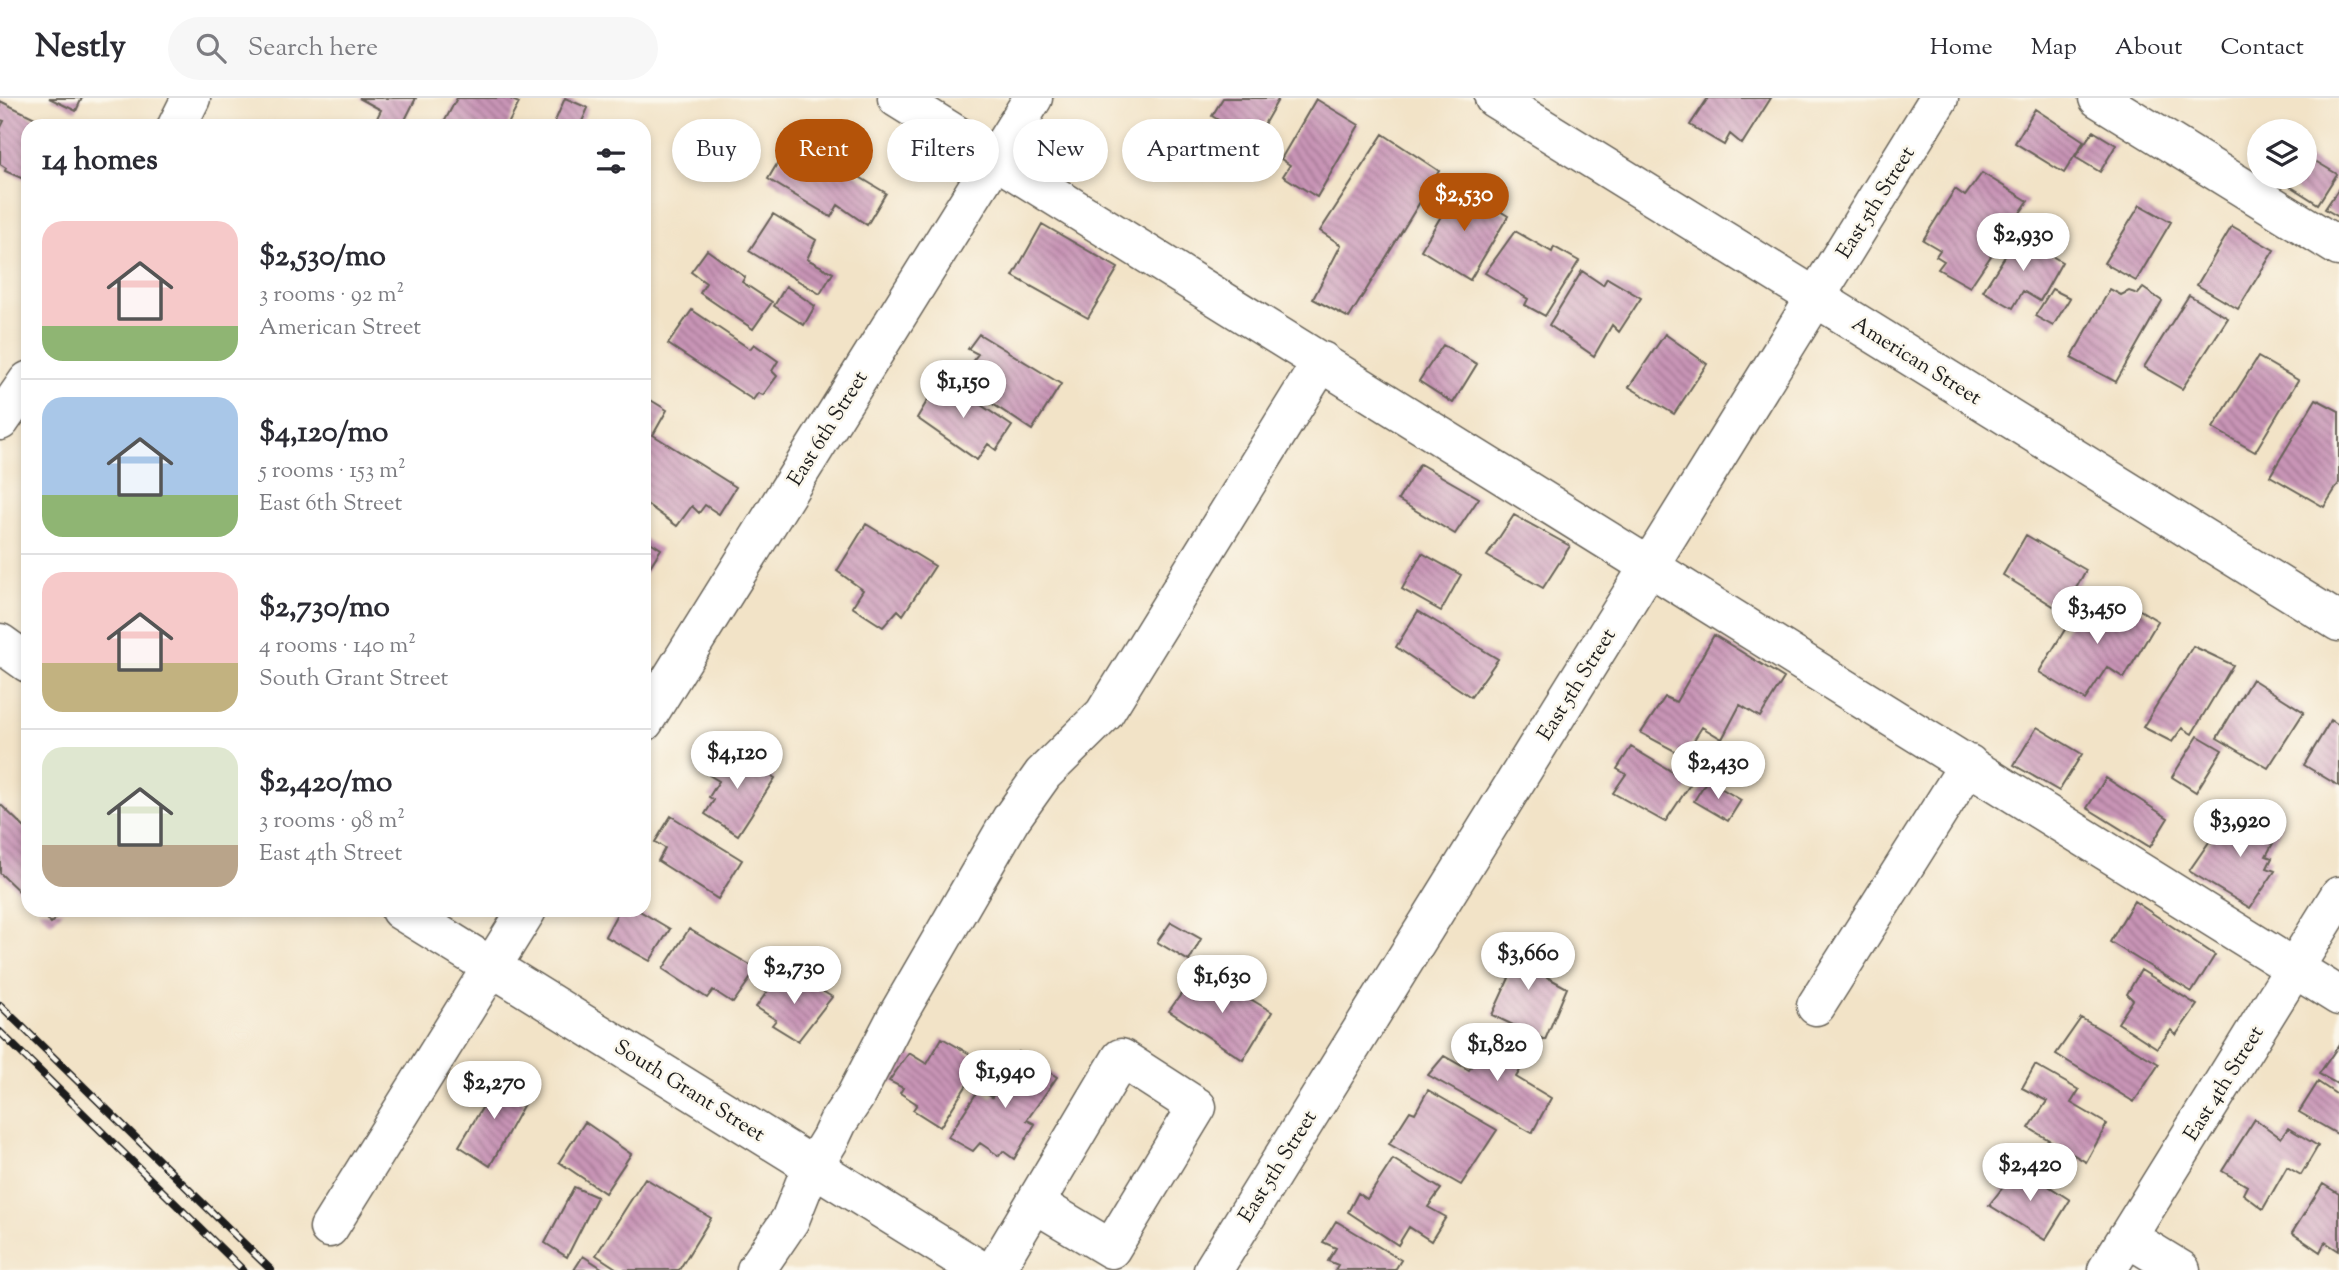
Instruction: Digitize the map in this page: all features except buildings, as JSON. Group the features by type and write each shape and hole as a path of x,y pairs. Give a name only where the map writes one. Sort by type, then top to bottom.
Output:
{"street":[{"path":"180,119 191,98"},
{"path":"897,98 931,119"},
{"name":"East 6th Street","path":"999,153 1033,98"},
{"name":"American Street","path":"1494,98 2339,622"},
{"name":"East 5th Street","path":"1213,1270 1939,98"},
{"path":"2098,98 2339,247"},
{"path":"999,161 2339,996"},
{"name":"East 6th Street","path":"651,711 981,182"},
{"path":"757,1270 790,1220 808,1175 1011,819 1044,774 1104,715 1322,361"},
{"path":"0,421 21,391"},
{"path":"0,643 21,658"},
{"path":"1816,1006 1969,764"},
{"name":"East 4th Street","path":"2107,1270 2339,896"},
{"name":"South Grant Street","path":"411,917 980,1270"},
{"path":"329,1228 523,917"},
{"path":"995,1270 1121,1058 1197,1107 1111,1249 1036,1204"},
{"path":"2127,1237 2180,1270"}],"railway":[{"path":"0,1005 271,1270"},
{"path":"0,1032 243,1270"}]}
